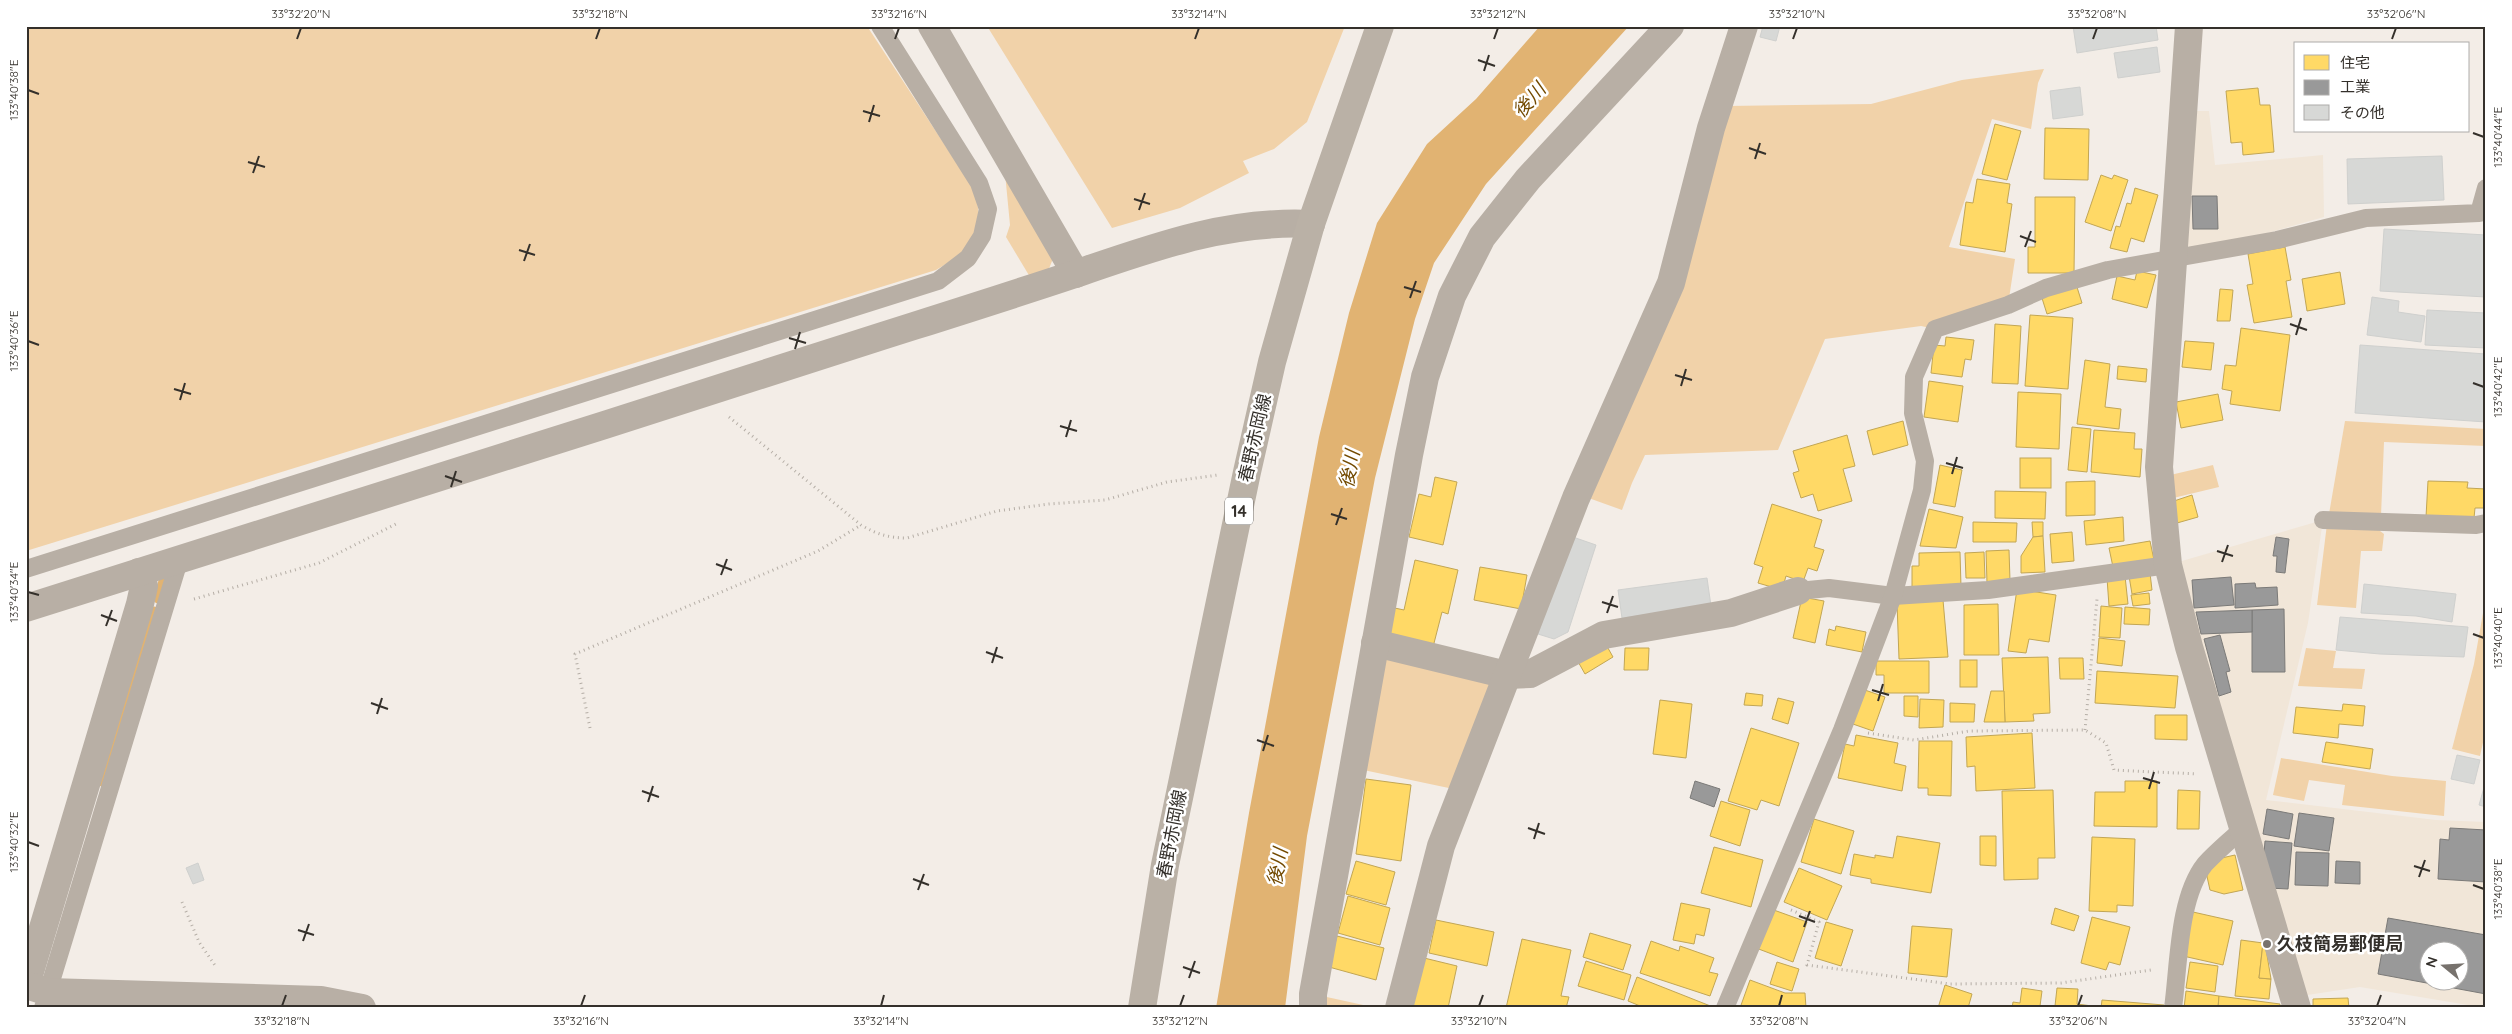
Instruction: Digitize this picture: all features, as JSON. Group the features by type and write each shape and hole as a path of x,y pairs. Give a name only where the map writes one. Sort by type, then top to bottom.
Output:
{"main road":[{"name":"春野赤岡線","path":"1142,1008 1165,865 1247,472 1272,362 1311,224 1380,26"}],"street":[{"path":"932,26 1076,274"},
{"path":"1313,1008 1376,643 1425,377 1452,296 1482,237 1528,179 1670,26"},
{"path":"1399,1008 1441,846 1576,498 1671,283 1711,128 1744,26"},
{"path":"2188,26 2159,467 2168,565 2189,646 2230,776 2297,1008"},
{"path":"26,608 724,387 1076,274 1149,248 1241,226 1280,222 1311,224"},
{"path":"139,572 144,586 140,604 36,992 235,996 322,1000 362,1008"},
{"path":"1376,643 1507,675 1530,674 1604,635 1730,613 1798,590"}],"lane":[{"path":"26,570 938,281 968,258 982,236 988,209 979,183 880,26"},
{"path":"1725,1008 1842,730 1893,596 1922,490 1926,461 1912,413 1914,377 1935,329 2008,305 2046,288 2108,270 2173,260 2277,240 2366,218 2479,213 2486,188"},
{"path":"2323,520 2476,525 2486,523"},
{"path":"36,992 166,607 179,560"},
{"path":"1798,590 1829,588 1893,596 1988,590 2168,565"},
{"path":"2173,1008 2179,966 2182,917 2190,892 2205,865 2244,827"}],"path":[{"path":"724,387 729,419"},
{"path":"722,418 729,419 862,525 884,536 907,538 998,511 1049,504 1105,500 1167,482 1247,472"},
{"path":"166,607 319,562 401,522"},
{"path":"590,728 575,654 818,551 862,525"},
{"path":"2085,730 2099,576"},
{"path":"1842,730 1914,740 1978,731 2085,730 2106,743 2114,770 2230,776"},
{"path":"1770,901 1819,922 1807,965 1950,984 2061,983 2179,966"},
{"path":"182,902 199,942 235,996"}],"shaded area":[{"path":"26,26 867,26 973,188 979,217 978,229 975,238 969,246 936,270 26,551"},
{"path":"987,26 1345,26 1307,122 1274,149 1243,161 1249,173 1180,208 1112,228"},
{"path":"2044,69 2038,83 2031,129 1992,119 1949,247 2015,259 2008,305 1935,329 1921,326 1825,339 1778,450 1645,455 1622,510 1583,496 1727,106 1871,104 1962,80"},
{"path":"2183,111 2209,111 2215,165 2323,155 2324,217 2173,260"},
{"path":"1005,173 1054,256 1048,271 1030,277 1006,237 1010,225"},
{"path":"2345,421 2486,429 2486,446 2384,442 2381,516 2329,514"},
{"path":"2213,465 2219,487 2169,499 2166,476"},
{"path":"2323,520 2308,623 2266,800 2436,820 2486,822 2486,1008 2360,987 2294,997 2168,565"},
{"path":"2327,524 2381,526 2380,531 2384,534 2382,551 2361,551 2356,608 2317,605"},
{"path":"2486,596 2486,729 2480,756 2452,749 2474,664"},
{"path":"1375,643 1507,675 1463,791 1354,768"},
{"path":"2306,648 2336,651 2333,668 2365,669 2362,689 2298,686"},
{"path":"2281,758 2392,776 2446,781 2444,816 2342,805 2345,785 2309,780 2304,801 2273,795"},
{"path":"1313,994 1377,1008 1313,1008"}],"water":[{"name":"後川","path":"1540,26 1629,26 1486,184 1434,263 1415,319 1375,478 1307,836 1285,1008 1216,1008 1249,813 1319,437 1349,313 1377,223 1427,144 1476,99"}],"building: 住宅":[{"path":"2258,88 2260,105 2270,105 2274,152 2243,155 2242,142 2231,143 2226,91"},
{"path":"1995,124 2021,131 2007,180 1982,174"},
{"path":"2045,128 2089,129 2088,180 2044,179"},
{"path":"2101,175 2112,179 2114,175 2128,180 2111,231 2085,222"},
{"path":"1977,179 2010,184 2007,203 2012,204 2005,252 1960,245 1966,202 1973,203"},
{"path":"2135,188 2158,195 2144,242 2131,238 2127,252 2110,248 2116,226 2120,227 2127,203 2131,204"},
{"path":"2035,197 2075,197 2074,273 2028,273 2028,247 2035,247"},
{"path":"2285,247 2291,280 2286,281 2292,317 2254,323 2247,285 2253,284 2248,254"},
{"path":"2137,271 2156,275 2147,308 2112,299 2117,276 2135,280"},
{"path":"2340,272 2345,304 2307,311 2302,279"},
{"path":"2076,284 2082,303 2047,314 2041,295"},
{"path":"2220,289 2233,290 2230,321 2217,321"},
{"path":"2030,315 2073,318 2068,389 2025,386"},
{"path":"1995,324 2021,326 2018,384 1992,383"},
{"path":"2241,328 2290,335 2280,411 2230,404 2232,391 2222,389 2225,365 2236,366"},
{"path":"1946,337 1974,340 1971,360 1965,359 1962,377 1931,373 1934,345 1945,346"},
{"path":"2185,341 2214,343 2211,370 2182,367"},
{"path":"2085,360 2110,364 2105,407 2121,409 2119,429 2077,424"},
{"path":"2118,366 2147,369 2146,382 2117,379"},
{"path":"1929,381 1963,386 1958,422 1924,417"},
{"path":"2018,392 2061,394 2059,449 2016,447"},
{"path":"2218,394 2223,420 2181,428 2176,402"},
{"path":"1903,421 1908,445 1873,455 1867,431"},
{"path":"2072,427 2091,429 2087,472 2068,470"},
{"path":"2094,430 2135,433 2134,449 2142,449 2140,477 2091,472"},
{"path":"1847,435 1855,466 1843,469 1852,501 1818,511 1813,494 1801,498 1793,473 1799,471 1793,451"},
{"path":"2020,458 2051,458 2051,488 2020,488"},
{"path":"1940,465 1962,470 1955,507 1933,503"},
{"path":"1435,477 1457,482 1443,545 1409,537 1419,494 1431,497"},
{"path":"2095,481 2095,515 2066,516 2066,482"},
{"path":"2428,481 2468,482 2467,488 2486,489 2486,508 2475,508 2474,518 2426,517"},
{"path":"1995,491 2046,492 2045,519 1995,518"},
{"path":"2192,495 2198,517 2177,523 2171,502"},
{"path":"1772,504 1822,520 1814,547 1824,550 1817,571 1808,568 1803,582 1786,576 1782,590 1758,583 1763,567 1754,564"},
{"path":"1929,509 1963,517 1956,548 1920,546"},
{"path":"2123,517 2124,541 2086,545 2084,521"},
{"path":"1973,522 2017,523 2016,542 1973,542"},
{"path":"2032,522 2043,522 2043,536 2033,537"},
{"path":"2072,532 2074,561 2052,563 2050,534"},
{"path":"2043,536 2045,572 2021,573 2021,556 2033,537"},
{"path":"2150,541 2154,560 2113,567 2109,548"},
{"path":"2009,550 2010,581 1987,583 1986,551"},
{"path":"1960,552 1961,587 1912,589 1912,566 1919,566 1919,553"},
{"path":"1984,552 1985,578 1966,578 1965,553"},
{"path":"1415,560 1458,570 1448,614 1442,612 1433,647 1384,636 1390,607 1404,610"},
{"path":"1480,567 1527,575 1521,609 1474,600"},
{"path":"2150,573 2152,590 2132,594 2129,576"},
{"path":"2125,576 2128,604 2109,606 2107,578"},
{"path":"2017,589 2056,595 2049,642 2029,639 2026,653 2008,651"},
{"path":"2149,593 2150,604 2133,606 2131,595"},
{"path":"1802,597 1824,601 1815,643 1793,638"},
{"path":"1943,600 1948,657 1899,659 1897,602"},
{"path":"1998,604 1999,655 1964,655 1964,605"},
{"path":"2101,606 2122,608 2120,638 2099,637"},
{"path":"2125,607 2150,609 2149,625 2124,624"},
{"path":"1836,626 1866,632 1862,652 1826,645 1829,629 1835,631"},
{"path":"2099,638 2125,641 2122,666 2097,663"},
{"path":"1604,641 1613,657 1585,674 1576,658"},
{"path":"1625,648 1649,648 1648,670 1624,670"},
{"path":"2048,657 2050,713 2033,714 2034,721 2005,722 2002,658"},
{"path":"2059,658 2083,658 2084,679 2060,679"},
{"path":"1960,660 1977,660 1977,687 1960,687"},
{"path":"1876,661 1929,661 1929,693 1884,693 1884,675 1876,675"},
{"path":"2097,671 2178,676 2175,708 2095,703"},
{"path":"1862,689 1885,697 1873,731 1850,723"},
{"path":"1991,691 2004,691 2005,722 1984,722"},
{"path":"1746,693 1763,695 1762,706 1744,705"},
{"path":"1904,696 1918,696 1918,717 1904,716"},
{"path":"1778,698 1794,702 1788,724 1772,719"},
{"path":"1920,699 1944,700 1943,727 1919,728"},
{"path":"1660,700 1692,704 1686,758 1653,754"},
{"path":"1950,703 1975,704 1974,722 1950,722"},
{"path":"2343,704 2365,706 2363,726 2339,724 2338,738 2293,733 2296,707 2342,711"},
{"path":"2155,715 2187,715 2187,740 2155,739"},
{"path":"1751,728 1799,743 1779,806 1761,800 1757,810 1728,801"},
{"path":"2032,733 2035,788 1976,791 1975,766 1967,767 1966,737"},
{"path":"1856,735 1898,743 1894,763 1906,766 1902,791 1838,778 1845,744 1854,746"},
{"path":"1919,741 1952,741 1951,796 1928,795 1928,788 1918,788"},
{"path":"2326,742 2373,749 2370,769 2322,762"},
{"path":"1366,779 1411,785 1401,861 1356,854"},
{"path":"2125,781 2157,781 2157,827 2094,826 2095,792 2125,792"},
{"path":"2053,790 2055,858 2038,858 2038,879 2004,880 2002,791"},
{"path":"2178,790 2200,791 2199,829 2177,829"},
{"path":"1721,801 1750,810 1740,846 1710,836"},
{"path":"1814,819 1854,831 1841,874 1801,862"},
{"path":"1897,836 1940,843 1931,893 1871,883 1871,879 1850,875 1854,854 1875,858 1875,855 1893,858"},
{"path":"1980,836 1996,836 1996,866 1980,865"},
{"path":"2092,837 2135,839 2133,906 2117,905 2117,912 2089,911"},
{"path":"1714,847 1763,860 1751,907 1701,893"},
{"path":"2235,855 2243,890 2224,894 2210,890 2206,872 2217,859"},
{"path":"1356,861 1395,872 1386,905 1346,894"},
{"path":"1799,868 1842,886 1827,920 1784,902"},
{"path":"1348,896 1390,908 1380,945 1338,933"},
{"path":"1681,903 1710,909 1704,936 1696,934 1694,944 1673,940"},
{"path":"2055,908 2079,916 2074,931 2051,924"},
{"path":"1771,909 1807,922 1793,962 1756,948"},
{"path":"2193,912 2233,921 2223,965 2183,956"},
{"path":"2092,917 2130,927 2120,965 2109,962 2106,970 2081,963"},
{"path":"1436,920 1494,932 1487,966 1429,953"},
{"path":"1826,922 1853,930 1841,966 1815,958"},
{"path":"1912,926 1952,929 1947,977 1908,973"},
{"path":"1590,933 1631,945 1623,970 1583,957"},
{"path":"1337,936 1384,948 1376,980 1329,967"},
{"path":"1522,939 1571,950 1561,996 1569,997 1566,1008 1506,1008"},
{"path":"2241,940 2263,943 2259,978 2271,979 2269,999 2235,996"},
{"path":"1651,941 1679,951 1680,946 1714,958 1709,972 1718,974 1710,996 1640,973"},
{"path":"2263,943 2265,943 2271,979 2259,978"},
{"path":"1420,957 1457,966 1448,1008 1409,1008"},
{"path":"1586,961 1631,975 1624,1000 1578,986"},
{"path":"1777,962 1799,969 1792,991 1770,984"},
{"path":"2190,962 2218,966 2215,992 2186,988"},
{"path":"1637,977 1713,1008 1645,1008 1628,1001"},
{"path":"1750,980 1785,993 1805,993 1806,1008 1740,1008"},
{"path":"1945,985 1972,994 1968,1008 1938,1008"},
{"path":"2022,988 2042,991 2040,1006 2043,1008 2012,1008 2013,1002 2020,1003"},
{"path":"2057,988 2078,989 2077,1004 2092,1006 2092,1008 2055,1006"},
{"path":"2186,991 2219,996 2218,1008 2184,1008"},
{"path":"2219,996 2280,1004 2279,1008 2218,1008"},
{"path":"2348,998 2349,1008 2313,1008 2313,999"},
{"path":"2102,1000 2164,1005 2164,1008 2101,1008"}],"building: 工業":[{"path":"2192,196 2217,196 2218,229 2193,229"},
{"path":"2276,537 2289,539 2285,573 2276,572 2277,556 2273,556"},
{"path":"2231,577 2234,605 2194,608 2192,580"},
{"path":"2255,583 2256,588 2277,587 2278,605 2235,608 2235,584"},
{"path":"2284,609 2285,672 2252,672 2252,610"},
{"path":"2252,610 2252,632 2201,634 2196,612"},
{"path":"2220,635 2230,671 2226,672 2231,692 2219,696 2204,639"},
{"path":"1695,781 1720,789 1714,807 1690,798"},
{"path":"2267,809 2293,814 2289,839 2263,834"},
{"path":"2299,813 2334,818 2329,851 2294,846"},
{"path":"2450,828 2486,830 2486,882 2438,879 2440,839 2449,840"},
{"path":"2265,841 2292,843 2288,889 2269,888 2263,865"},
{"path":"2296,852 2329,853 2328,886 2295,885"},
{"path":"2336,861 2360,862 2360,884 2335,883"},
{"path":"2388,918 2486,935 2486,994 2470,991 2470,942 2420,942 2420,982 2378,974"}],"building: その他":[{"path":"1763,26 1780,26 1776,41 1760,37"},
{"path":"2073,26 2156,26 2158,40 2077,53"},
{"path":"2157,47 2160,72 2118,78 2114,53"},
{"path":"2080,87 2083,115 2053,119 2050,91"},
{"path":"2442,156 2444,200 2348,204 2347,159"},
{"path":"2384,229 2486,235 2486,297 2380,291"},
{"path":"2372,297 2399,301 2398,312 2425,316 2421,342 2367,335"},
{"path":"2427,310 2486,313 2486,348 2425,345"},
{"path":"2360,345 2486,354 2486,422 2355,413"},
{"path":"1570,536 1596,545 1568,632 1554,639 1538,634"},
{"path":"1707,578 1711,606 1622,618 1618,590"},
{"path":"2364,584 2456,594 2452,622 2416,616 2361,613"},
{"path":"2340,617 2468,627 2464,657 2380,654 2336,650"},
{"path":"2457,755 2480,760 2474,784 2451,779"},
{"path":"2486,785 2486,807 2479,805"},
{"path":"198,863 204,880 193,884 186,868"}],"waterway":[{"path":"158,599 163,581"},
{"path":"102,782 154,611"}],"place":[{"name":"久枝簡易郵便局","path":"2267,944"}]}
